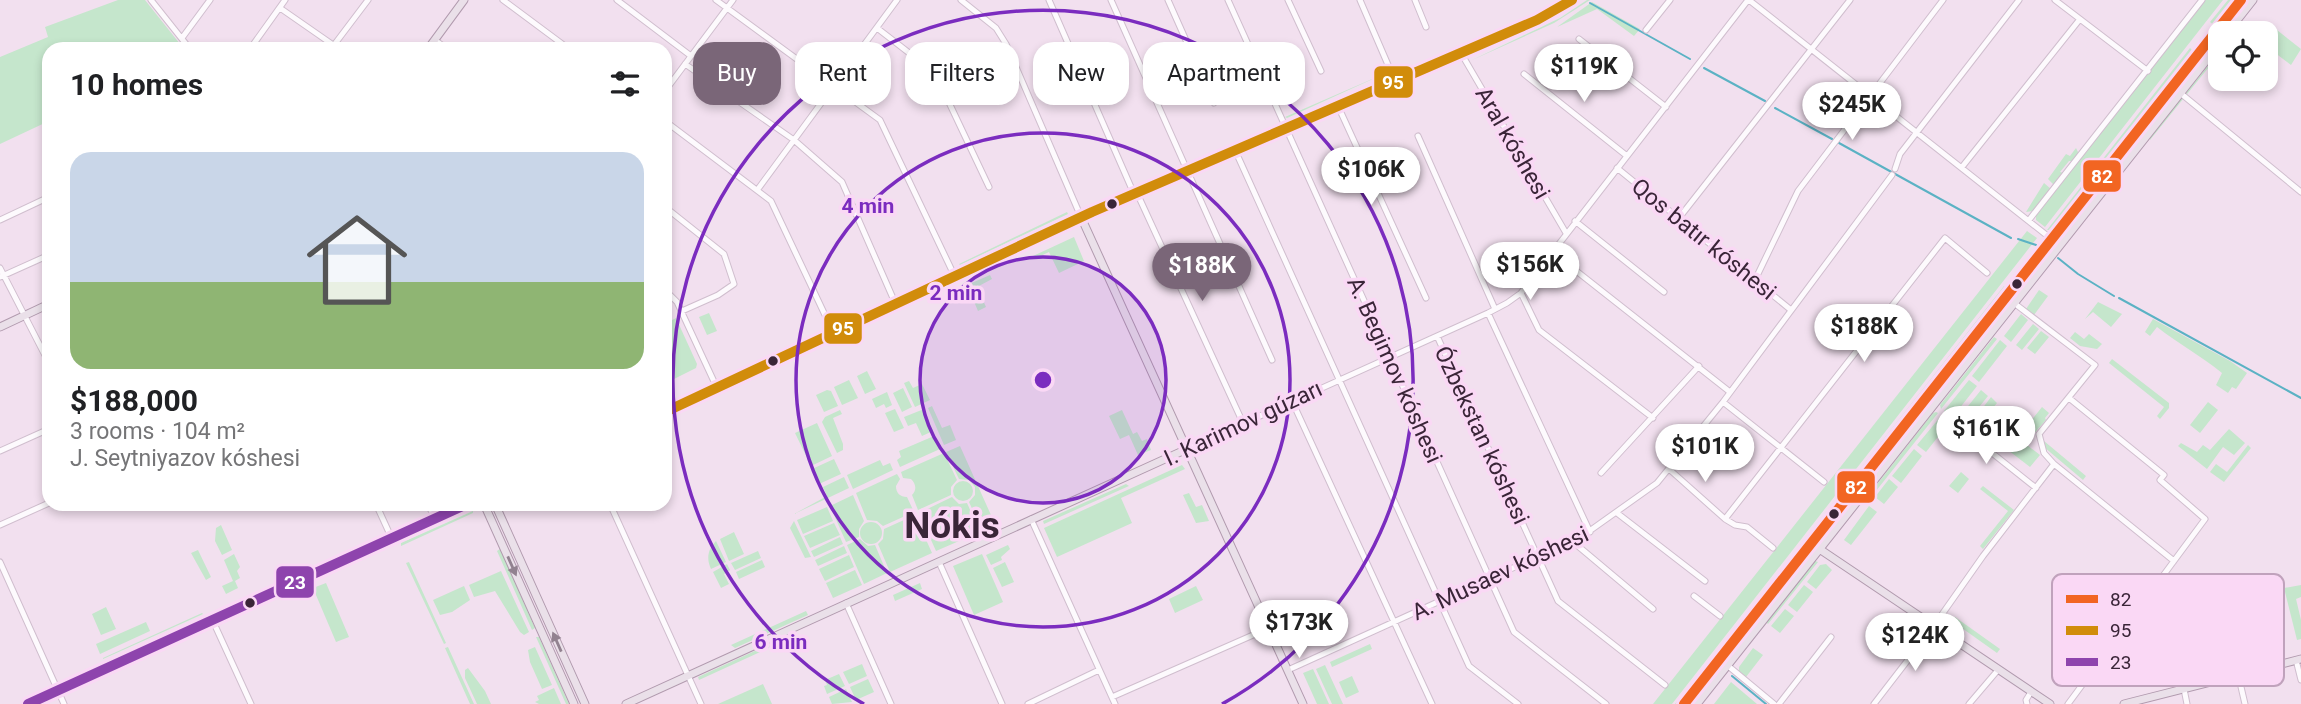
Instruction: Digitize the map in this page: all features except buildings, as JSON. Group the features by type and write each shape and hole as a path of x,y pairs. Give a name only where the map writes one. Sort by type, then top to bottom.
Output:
{"main road":[{"path":"435,40 464,0"},
{"path":"672,409 1081,218 1537,20 1572,0"},
{"path":"1684,704 2013,302 2241,0"},
{"path":"2236,21 2253,0"},
{"path":"1697,704 1815,545 1822,530 2208,58"},
{"path":"1081,218 1303,704"},
{"path":"0,327 42,307"},
{"name":"I. Karimov gúzarı","path":"626,704 1187,449"},
{"path":"28,704 452,511"},
{"path":"487,511 574,704"},
{"path":"498,511 585,704"},
{"path":"1815,545 2050,704"},
{"path":"2128,704 2195,686"}],"street":[{"path":"151,0 185,42"},
{"path":"182,38 210,0"},
{"path":"255,42 285,0"},
{"path":"340,42 368,0"},
{"path":"503,0 560,42"},
{"path":"617,0 691,56"},
{"path":"716,0 795,58"},
{"path":"672,82 733,0"},
{"path":"867,42 897,0"},
{"path":"961,0 996,28 1006,44 1081,218"},
{"path":"1049,0 1135,194 1243,423"},
{"path":"1111,0 1272,360"},
{"path":"1168,0 1187,42"},
{"name":"A. Begimov kóshesi","path":"1228,0 1488,580 1514,632 1606,704"},
{"path":"1288,0 1321,71"},
{"path":"1360,0 1395,81"},
{"path":"1415,0 1426,27"},
{"path":"1646,30 1670,0"},
{"path":"1749,0 2056,242"},
{"name":"I. Karimov gúzarı","path":"1187,449 1488,313 1521,293 1551,251 1749,0"},
{"path":"1679,218 1850,0"},
{"path":"1755,280 1798,191 1943,0"},
{"name":"A. Musaev kóshesi","path":"1288,670 1590,532 1657,483 1723,402 1893,172 1900,154 2019,0"},
{"path":"2055,0 2148,71"},
{"path":"2029,220 2202,0"},
{"path":"280,8 330,42"},
{"path":"1962,167 2080,19"},
{"path":"877,28 935,73 989,187"},
{"path":"1579,39 1666,107"},
{"name":"Aral kóshesi","path":"1461,53 1566,233"},
{"path":"685,64 794,140 842,182 896,305"},
{"name":"Qos batır kóshesi","path":"1524,74 1627,156"},
{"path":"2173,87 2301,192"},
{"path":"758,189 822,105"},
{"path":"859,105 880,120 955,277"},
{"path":"1338,106 1426,298"},
{"path":"672,126 758,189 777,209 834,334"},
{"path":"1418,136 1495,309"},
{"path":"1235,150 1469,666 1517,704"},
{"name":"Qos batır kóshesi","path":"1617,168 1791,310"},
{"path":"0,220 42,200"},
{"path":"672,213 724,254 734,284 718,295 682,311"},
{"path":"1575,221 1664,292"},
{"path":"1725,519 1945,238 1987,273"},
{"path":"1551,251 1730,392"},
{"path":"2,277 42,258"},
{"path":"0,268 2,277 42,350"},
{"path":"1521,293 1539,330 1653,418"},
{"path":"672,295 682,311 717,388"},
{"path":"2013,302 2095,365 2039,434 2044,453 2174,561"},
{"path":"1488,313 1590,532"},
{"name":"Ózbekstan kóshesi","path":"1437,336 1558,601 1665,685"},
{"path":"1601,473 1699,366"},
{"path":"2069,398 2164,475 2160,480 2205,519 2164,574"},
{"path":"1292,401 1432,704"},
{"path":"1723,402 1824,482"},
{"path":"1952,421 2036,488"},
{"path":"0,452 42,432"},
{"path":"1874,704 2054,464"},
{"path":"1669,469 1725,519 1735,525 1747,527 1773,548"},
{"path":"0,525 42,506"},
{"path":"379,511 392,539"},
{"path":"431,511 435,519"},
{"path":"613,511 701,704"},
{"path":"1617,513 1705,581"},
{"path":"1031,519 1115,704"},
{"path":"1572,541 1653,608"},
{"path":"0,562 64,704"},
{"path":"939,562 1002,704"},
{"path":"1694,596 1720,616"},
{"path":"846,603 891,704"},
{"path":"212,620 251,704"},
{"path":"1112,697 1269,628"},
{"path":"1779,704 1831,637"},
{"path":"2299,659 2301,680"},
{"path":"1727,665 1774,704"},
{"path":"1028,704 1099,670"},
{"path":"1969,704 1998,670"},
{"path":"2068,704 2081,686"},
{"path":"2241,686 2245,704"},
{"path":"2184,689 2188,704"},
{"path":"2027,704 2026,700 2031,692"}],"green space":[{"path":"118,0 145,0 178,42 42,42 42,124 0,144 0,57 48,37 45,27"},
{"path":"1590,0 1554,23 1470,61 1560,18"},
{"path":"2205,0 2223,0 2045,227 2036,220 2036,215"},
{"path":"2228,0 2235,0 2219,21 2211,21"},
{"path":"1592,2 1640,29 1634,36 1597,9 1557,27"},
{"path":"2278,31 2301,49 2291,65 2278,55"},
{"path":"2190,48 2192,50 2188,60 2053,230 2047,230"},
{"path":"2208,66 2150,140 2150,137"},
{"path":"1386,73 1287,118 1285,117"},
{"path":"2076,148 2079,154 2060,172 2064,173 2054,185 2048,179 2066,154 2070,156"},
{"path":"2044,183 2051,189 2033,211 2026,212"},
{"path":"1067,212 1068,214 959,264"},
{"path":"2027,231 2037,238 1672,704 1653,704"},
{"path":"1074,237 1084,261 1059,273 1049,252 1034,259 1033,256"},
{"path":"990,275 992,279 977,287 986,307 978,311 967,285"},
{"path":"2004,286 2006,287 1770,588 1768,586"},
{"path":"2039,290 2048,296 2034,315 2026,309"},
{"path":"2098,302 2122,314 2111,327 2093,312 2085,319"},
{"path":"709,313 717,331 707,335 699,317"},
{"path":"2021,314 2028,320 2011,342 2004,336"},
{"path":"676,318 697,364 696,368 672,380 672,320"},
{"path":"2153,319 2247,373 2236,389 2232,387 2228,393 2216,385 2222,373 2157,327 2150,336 2145,332"},
{"path":"2033,324 2039,329 2022,350 2016,345"},
{"path":"2041,331 2049,337 2035,354 2027,348"},
{"path":"2075,332 2084,339 2089,334 2102,344 2097,349 2080,346 2070,338"},
{"path":"1994,337 1997,339 1941,409 1940,405"},
{"path":"2000,340 2007,346 1979,382 1972,376"},
{"path":"2112,359 2169,403 2169,408 2160,419 2157,416 2164,407 2109,363"},
{"path":"867,371 876,389 865,394 857,376"},
{"path":"849,380 858,398 842,405 834,387"},
{"path":"1969,380 1977,386 1952,418 1944,411"},
{"path":"909,381 913,388 922,384 930,400 915,407 904,383"},
{"path":"903,388 912,407 902,412 893,393"},
{"path":"1981,390 1988,396 1963,427 1956,421"},
{"path":"831,391 838,406 824,412 816,395"},
{"path":"887,392 892,405 886,408 884,404 876,408 872,399"},
{"path":"1991,397 1997,403 1971,434 1966,430"},
{"path":"2208,402 2218,410 2200,433 2190,425"},
{"path":"932,406 942,428 950,425 956,440 944,445 928,408"},
{"path":"2042,407 2049,413 2030,438 2022,432"},
{"path":"895,409 904,428 894,432 885,413"},
{"path":"924,409 933,431 922,436 916,423 908,426 904,417"},
{"path":"840,410 842,414 833,418 843,444 843,450 837,453 822,422 825,417"},
{"path":"1122,410 1133,434 1137,432 1142,441 1147,439 1151,450 1138,455 1129,435 1120,439 1109,416"},
{"path":"1936,412 1938,413 1872,496 1871,492"},
{"path":"1941,416 1949,423 1926,452 1917,445"},
{"path":"817,423 832,456 811,466 795,433"},
{"path":"2229,429 2245,443 2234,455 2223,447 2207,469 2178,446 2181,443 2197,452 2203,445 2210,450"},
{"path":"2014,435 2040,455 2030,467 2004,447"},
{"path":"934,436 940,449 900,467 897,460 901,457 899,451"},
{"path":"2044,441 2086,476 2083,480 2044,447"},
{"path":"2248,445 2251,448 2224,482 2210,472 2216,464 2227,472"},
{"path":"960,446 995,524 982,530 969,502 975,495 975,487 969,480 959,479 946,452"},
{"path":"1914,449 1922,456 1901,483 1892,476"},
{"path":"944,453 957,480 951,487 951,495 918,510 912,495 914,483 911,479 903,478 901,472"},
{"path":"834,459 841,474 819,484 812,469"},
{"path":"880,460 883,466 890,463 893,470 853,489 847,475"},
{"path":"1182,465 1185,469 1121,498 1132,523 1057,557 1044,528"},
{"path":"1961,472 1969,479 1958,493 1949,486"},
{"path":"897,474 900,479 896,486 897,491 907,497 914,512 883,526 877,521 867,520 856,493"},
{"path":"844,477 849,488 794,514 827,496 823,487"},
{"path":"1889,479 1898,487 1884,504 1875,497"},
{"path":"959,481 967,481 973,491 967,501 959,501 953,495 953,487"},
{"path":"1126,484 1129,486 1044,524 1043,521"},
{"path":"1983,486 2014,510 1983,549 1980,546 2008,511 1980,489"},
{"path":"1189,493 1196,507 1202,505 1209,521 1196,523 1183,495"},
{"path":"853,495 864,521 859,529 859,537 846,542 830,506"},
{"path":"952,497 959,504 967,503 980,532 936,551 919,513"},
{"path":"1869,506 1877,512 1851,545 1844,540"},
{"path":"827,507 833,521 803,534 797,520"},
{"path":"473,513 401,546 401,543"},
{"path":"915,515 932,553 890,572 878,544 883,539 884,529"},
{"path":"794,521 811,557 805,558 790,528"},
{"path":"871,522 879,525 882,533 879,541 871,544 863,541 860,533 863,525"},
{"path":"834,523 840,535 810,548 804,536"},
{"path":"221,525 232,550 222,555 215,541 216,528"},
{"path":"734,532 744,554 729,561 720,539"},
{"path":"840,537 843,544 814,557 811,551"},
{"path":"860,539 868,546 875,545 887,573 864,584 847,545"},
{"path":"716,541 726,562 711,569 709,554"},
{"path":"1008,545 1010,549 1001,557 1002,560 991,565 986,555"},
{"path":"844,546 847,553 818,566 815,560"},
{"path":"500,549 535,628 532,630 497,551"},
{"path":"198,550 211,577 206,580 191,553"},
{"path":"758,551 761,558 735,570 731,563"},
{"path":"234,554 240,567 237,571 240,578 235,581 238,588 226,594 222,586 233,581 224,560"},
{"path":"982,554 1003,602 974,615 953,566"},
{"path":"849,555 854,567 825,581 819,569"},
{"path":"762,560 765,567 739,579 736,572"},
{"path":"1815,561 1818,562 1768,624 1766,622"},
{"path":"409,562 446,643 444,644 406,563"},
{"path":"1005,562 1014,582 1002,587 993,568"},
{"path":"727,564 730,570 724,574 729,584 721,588 713,572"},
{"path":"1826,564 1832,570 1816,589 1807,582 1820,565"},
{"path":"855,570 862,585 833,598 826,583"},
{"path":"501,571 529,632 524,635 495,591 474,597 469,585"},
{"path":"326,583 349,637 336,642 313,588"},
{"path":"920,583 922,589 895,601 893,595"},
{"path":"1804,585 1813,592 1797,612 1788,605"},
{"path":"2301,585 2301,597 2296,599 2301,620 2301,639 2297,640 2284,588"},
{"path":"464,586 470,600 452,612 440,615 433,600"},
{"path":"1196,586 1203,600 1175,613 1169,599"},
{"path":"1761,595 1677,704 1675,704"},
{"path":"106,607 116,629 101,635 92,614"},
{"path":"1785,609 1794,616 1780,633 1771,626"},
{"path":"806,611 808,615 735,648 731,645"},
{"path":"203,614 103,659 103,658"},
{"path":"1955,617 2000,649 1997,653 1952,621"},
{"path":"146,622 150,631 100,654 96,644"},
{"path":"536,637 539,637 569,704 566,704"},
{"path":"783,638 784,641 699,680 698,677"},
{"path":"1370,644 1372,649 1332,667 1330,662"},
{"path":"448,647 474,704 470,704 445,648"},
{"path":"535,647 552,685 542,689 530,662 528,650"},
{"path":"1753,648 1763,655 1746,677 1739,671 1739,667"},
{"path":"862,664 867,676 849,684 843,672"},
{"path":"1325,665 1343,704 1332,704 1316,669"},
{"path":"468,668 491,704 477,704 465,678 465,670"},
{"path":"1313,669 1329,704 1317,704 1303,673"},
{"path":"839,674 845,686 827,694 825,680"},
{"path":"1352,676 1359,692 1346,698 1339,682"},
{"path":"868,679 874,692 856,700 850,687"},
{"path":"1731,682 1757,704 1714,704"},
{"path":"763,684 772,704 718,704"},
{"path":"554,688 561,704 535,702 539,700 537,696"},
{"path":"846,689 852,702 832,704 829,697"}],"waterway":[{"path":"1590,3 1690,59"},
{"path":"1704,68 1765,101"},
{"path":"1775,108 1832,139"},
{"path":"1839,143 2011,238"},
{"path":"2018,239 2036,245"},
{"path":"2058,258 2114,296"},
{"path":"2119,298 2301,398"},
{"path":"1732,676 1766,704"}],"transit line":[{"name":"95","path":"672,409 1092,212 1537,20 1572,0"},
{"name":"82","path":"1684,704 2241,0"},
{"name":"23","path":"28,704 452,511"}],"district":[{"name":"Nókis","path":"952,525"}]}
